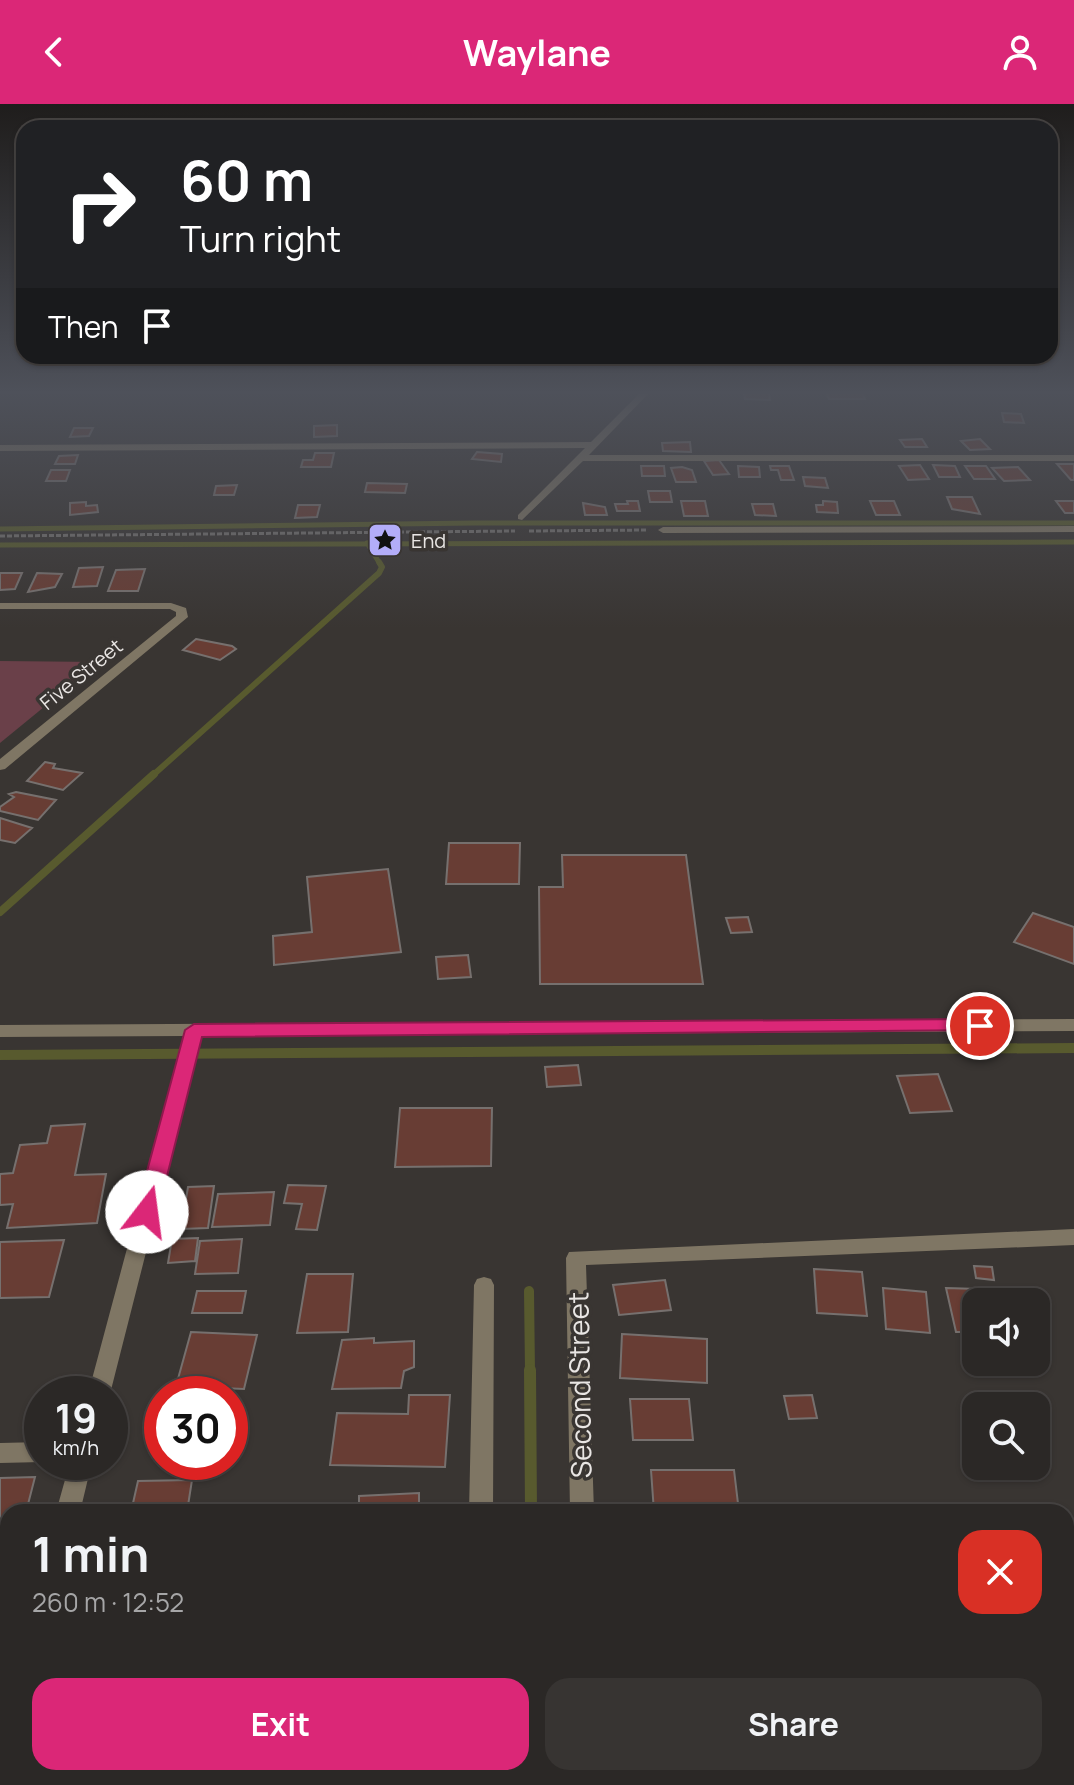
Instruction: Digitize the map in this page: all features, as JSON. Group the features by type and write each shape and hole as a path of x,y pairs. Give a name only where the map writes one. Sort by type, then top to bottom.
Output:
{"street":[{"path":"522,517 569,471"},
{"path":"663,530 1074,529"},
{"name":"Five Street","path":"0,606 171,606 182,610 182,617 0,766"},
{"path":"0,1031 1074,1025"},
{"path":"104,1376 194,1030"},
{"name":"Second Street","path":"582,1504 576,1258 1074,1237"},
{"path":"481,1504 484,1285"},
{"path":"0,1453 24,1452"},
{"path":"70,1504 76,1480"}],"path":[{"path":"0,536 663,530"}],"shaded area":[{"path":"0,661 99,662 0,743"}],"building":[{"path":"50,471 69,471 66,481 46,481"},
{"path":"642,471 665,471 665,476 642,476"},
{"path":"672,471 692,471 696,482 676,482"},
{"path":"711,471 729,474 713,475"},
{"path":"738,471 759,471 760,477 739,477"},
{"path":"778,471 791,471 794,480 781,480"},
{"path":"903,471 924,471 929,479 908,480"},
{"path":"936,471 957,471 960,477 939,477"},
{"path":"969,471 990,471 995,479 974,479"},
{"path":"995,471 1022,471 1030,480 1004,481"},
{"path":"1064,471 1074,471 1074,480"},
{"path":"803,477 825,478 828,488 805,486"},
{"path":"367,483 407,484 405,493 365,492"},
{"path":"237,485 234,495 214,495 216,486"},
{"path":"648,491 670,491 672,502 650,502"},
{"path":"947,497 972,497 980,514 952,509"},
{"path":"627,501 638,501 640,511 617,511 615,504 628,504"},
{"path":"681,501 705,501 708,516 684,516"},
{"path":"823,501 837,502 838,513 817,512 816,505 823,505"},
{"path":"870,501 894,501 900,515 876,515"},
{"path":"1056,501 1074,501 1074,513 1065,513"},
{"path":"86,502 86,506 97,505 98,512 70,515 70,503"},
{"path":"583,503 605,507 607,515 585,515"},
{"path":"752,504 773,504 776,516 755,515"},
{"path":"298,505 320,505 317,517 295,518"},
{"path":"103,567 97,586 73,587 79,568"},
{"path":"145,569 138,591 108,591 116,570"},
{"path":"0,573 22,573 15,589 0,590"},
{"path":"37,573 62,574 55,587 28,592"},
{"path":"196,639 236,649 220,660 183,650"},
{"path":"45,762 55,764 53,768 82,773 63,790 27,781"},
{"path":"16,792 56,800 38,820 0,811 0,807 14,797 9,794"},
{"path":"0,818 32,828 15,843 0,840"},
{"path":"449,843 520,843 519,884 446,884"},
{"path":"562,855 686,855 703,984 540,984 539,887 563,887"},
{"path":"388,869 401,952 274,965 273,936 312,932 307,877"},
{"path":"1033,913 1074,927 1074,964 1014,942"},
{"path":"748,917 752,932 731,933 726,918"},
{"path":"468,955 471,977 438,979 436,957"},
{"path":"578,1065 581,1085 547,1087 545,1067"},
{"path":"938,1074 952,1111 910,1113 897,1076"},
{"path":"400,1108 492,1108 491,1166 395,1167"},
{"path":"85,1124 75,1175 106,1174 97,1223 7,1228 13,1204 0,1205 0,1174 13,1173 20,1145 47,1143 51,1126"},
{"path":"288,1185 326,1186 317,1230 296,1229 302,1204 284,1203"},
{"path":"214,1186 208,1228 181,1229 188,1187"},
{"path":"274,1192 270,1225 212,1227 218,1194"},
{"path":"198,1238 195,1261 168,1263 172,1239"},
{"path":"242,1239 238,1273 195,1274 200,1241"},
{"path":"64,1240 49,1297 0,1298 0,1242"},
{"path":"974,1266 992,1267 994,1280 976,1278"},
{"path":"814,1269 862,1272 867,1316 817,1313"},
{"path":"307,1274 353,1274 348,1332 297,1333"},
{"path":"665,1280 671,1310 619,1315 613,1285"},
{"path":"883,1288 926,1292 930,1333 886,1329"},
{"path":"946,1288 962,1288 962,1332 956,1332"},
{"path":"197,1291 246,1291 242,1313 192,1313"},
{"path":"191,1332 257,1335 247,1376 179,1376"},
{"path":"622,1334 707,1339 707,1383 620,1378"},
{"path":"374,1338 374,1343 414,1341 414,1367 404,1371 401,1388 332,1389 342,1340"},
{"path":"409,1395 450,1395 445,1467 330,1465 337,1413 408,1414"},
{"path":"812,1395 817,1418 789,1419 784,1396"},
{"path":"630,1399 689,1399 693,1440 633,1440"},
{"path":"651,1470 734,1470 738,1504 653,1504"},
{"path":"0,1478 34,1480 28,1504 0,1504"},
{"path":"192,1480 188,1504 133,1504 138,1481"},
{"path":"419,1493 419,1504 359,1504 359,1496"}],"waterway":[{"path":"0,529 475,523 1074,523"},
{"path":"368,544 1074,542"},
{"path":"0,545 368,544"},
{"path":"368,544 380,564"},
{"path":"152,776 379,573 382,567 379,562"},
{"path":"0,912 154,774"},
{"path":"0,1055 1074,1048"},
{"path":"529,1291 530,1372"},
{"path":"530,1370 531,1504"}],"place":[{"name":"End","path":"385,540"}],"route":[{"path":"147,1212 194,1030 980,1026"}]}
